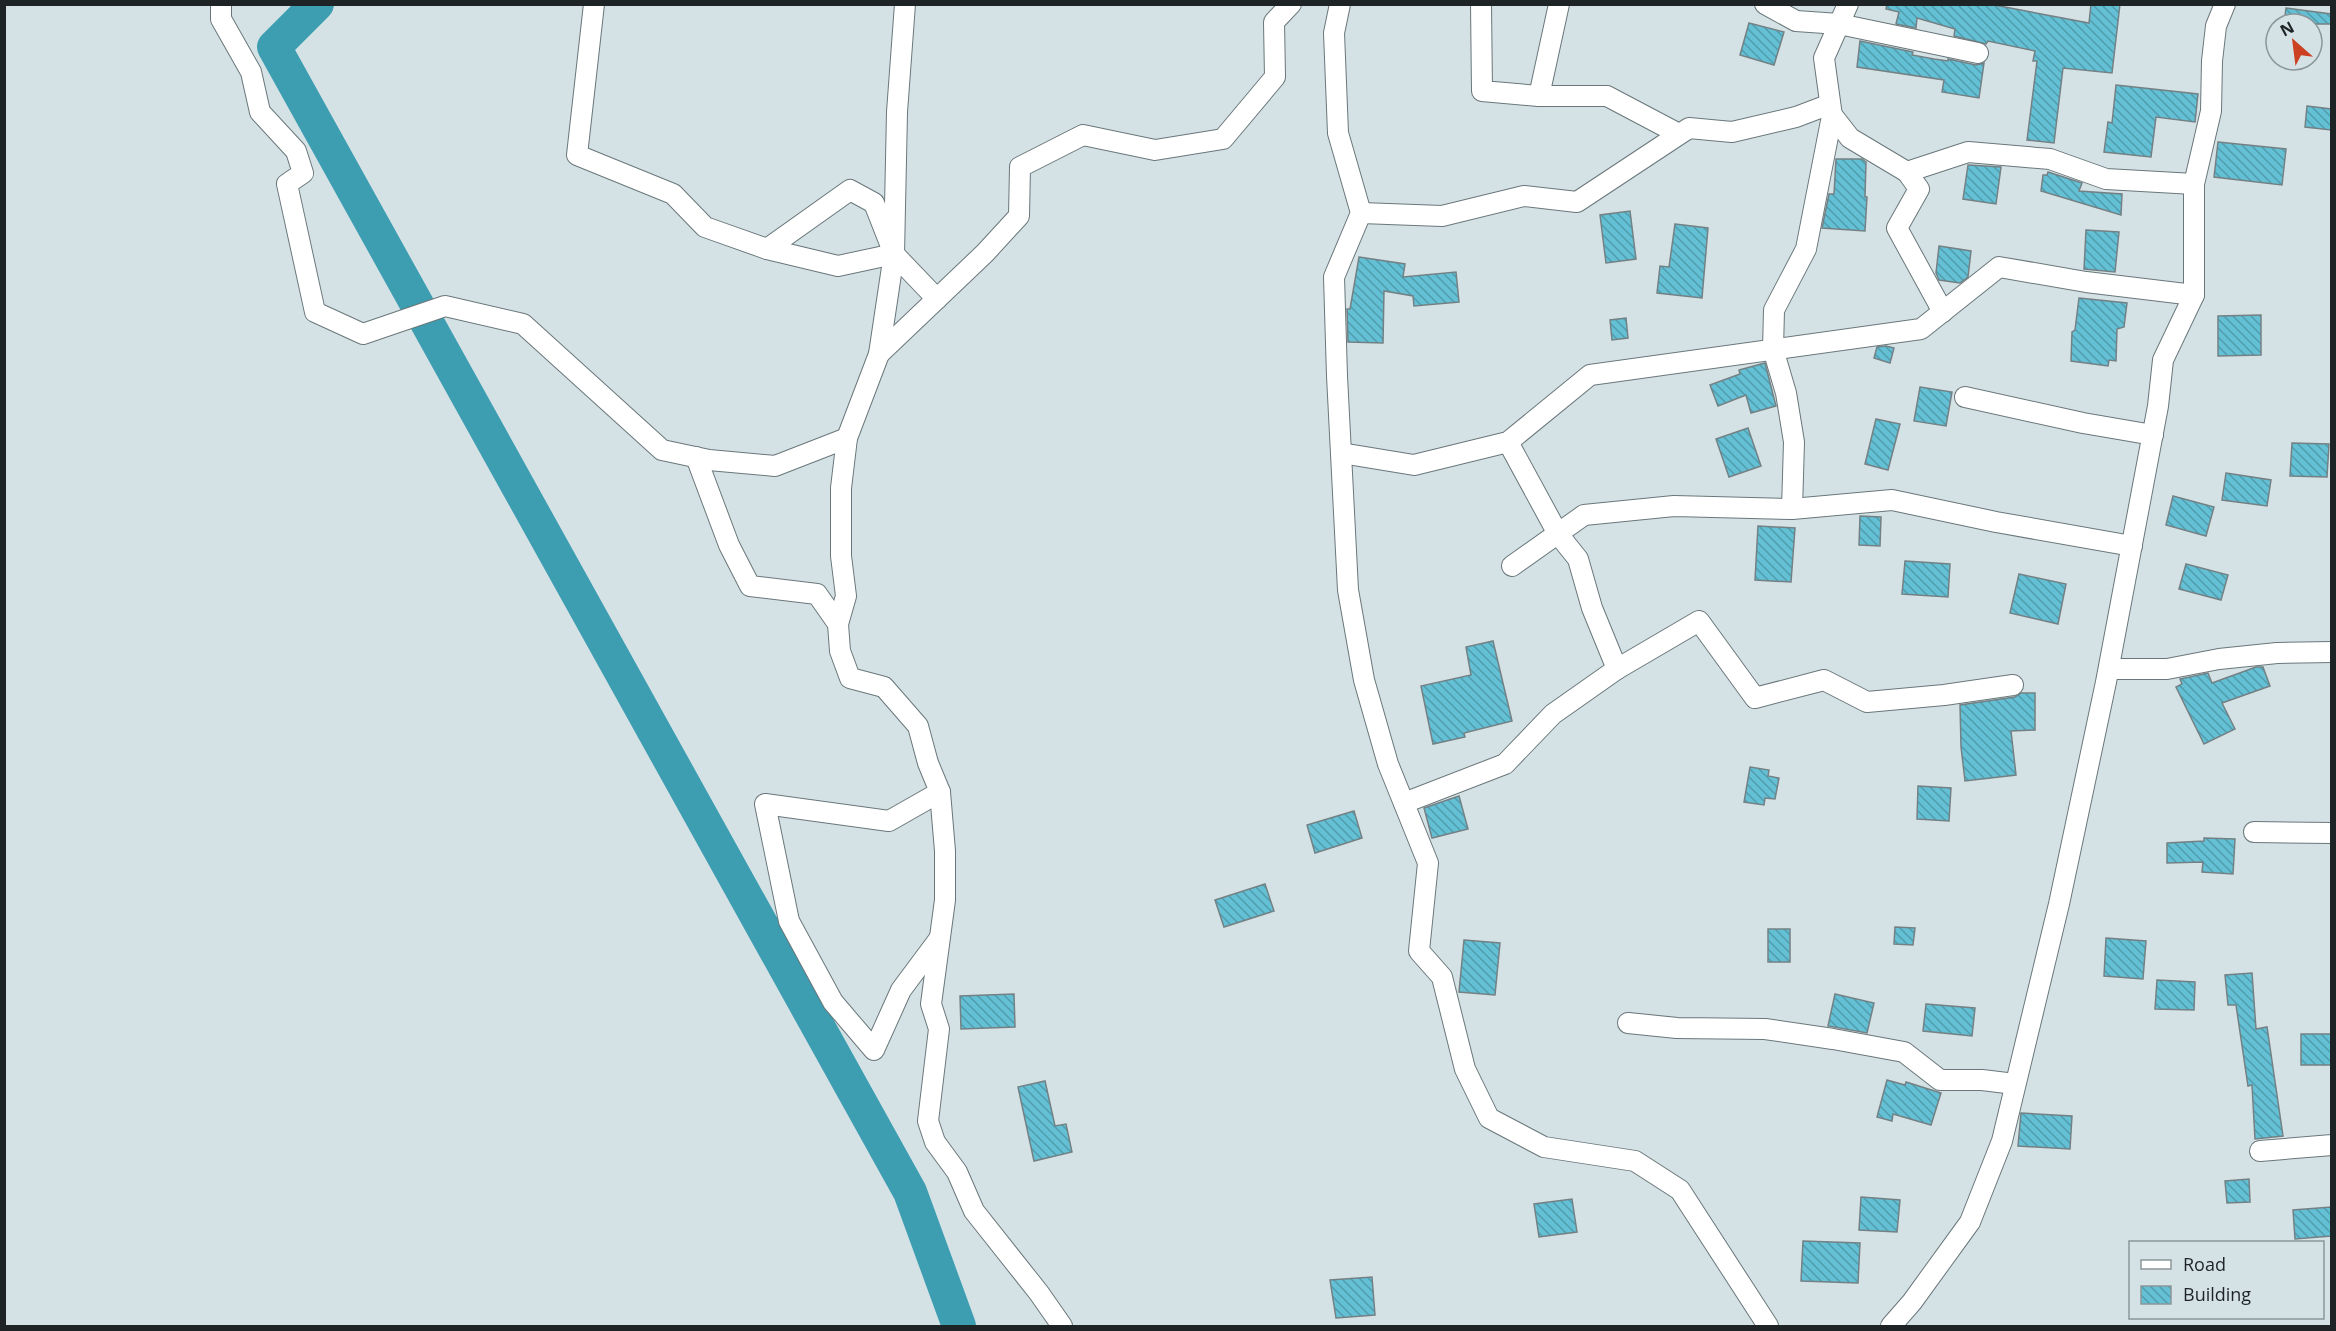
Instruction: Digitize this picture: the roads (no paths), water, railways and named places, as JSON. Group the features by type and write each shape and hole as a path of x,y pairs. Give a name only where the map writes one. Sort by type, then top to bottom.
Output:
{"street":[{"path":"221,4 221,19 251,72 260,112 296,150 303,173 287,184 315,312 363,334 445,306 523,324 662,450 696,457 775,466 847,438"},
{"path":"594,4 577,155 673,194 705,227 767,249 838,266 894,254"},
{"path":"905,4 897,112 894,254 879,354 847,438 841,488 841,556 846,596 838,624 840,651 850,678 884,687 918,726 928,763 940,792 945,851 945,900 931,1004 939,1029 928,1121 935,1142 957,1172 974,1210 1062,1326"},
{"path":"879,354 985,253 1019,216 1020,167 1083,135 1155,150 1223,139 1275,77 1274,22 1291,4"},
{"path":"1341,4 1334,33 1338,133 1361,213 1335,277 1348,590 1364,680 1388,764 1428,862 1419,951 1442,977 1465,1069 1489,1118 1544,1147 1635,1161 1680,1190 1768,1326"},
{"path":"1481,4 1482,91 1539,96 1606,96 1679,134"},
{"path":"1539,96 1559,4"},
{"path":"1765,4 1796,21 1839,24 1978,53"},
{"path":"1792,509 1794,442 1786,393 1773,349 1774,310 1806,249 1832,116 1824,58 1848,4"},
{"path":"1891,1326 1912,1302 1970,1222 2002,1141 2059,904 2109,669 2153,435 2163,360 2194,295 2194,184 2211,111 2212,61 2216,26 2225,4"},
{"path":"1361,213 1442,216 1524,196 1577,202 1689,128 1732,132 1796,117 1825,106 1850,138 1906,172 1919,189 1897,228 1943,312"},
{"path":"1906,172 1968,152 2050,159 2106,179 2194,184"},
{"path":"767,249 850,190 874,203 894,254 937,299"},
{"path":"1341,453 1414,465 1508,442 1590,375 1921,329 1999,267 2086,282 2194,295"},
{"path":"1965,397 2083,423 2153,435"},
{"path":"1508,442 1558,534 1578,559 1592,608 1617,669"},
{"path":"696,457 729,545 750,586 817,594 838,624"},
{"path":"1512,566 1584,515 1674,506 1792,509 1892,500 1996,522 2132,546"},
{"path":"1404,803 1505,764 1553,714 1617,669 1699,621 1755,698 1824,680 1867,702 1944,695 2013,685"},
{"path":"2109,669 2167,669 2219,659 2277,653 2331,652"},
{"path":"940,792 889,821 765,804 789,921 833,1002 874,1050 901,990 940,938"},
{"path":"2254,832 2331,832"},
{"path":"1628,1023 1677,1028 1765,1029 1833,1039 1904,1052 1940,1080 1982,1080 2015,1084"},
{"path":"2259,1151 2331,1145"}],"waterway":[{"path":"317,4 274,47 910,1192 959,1326"}]}
